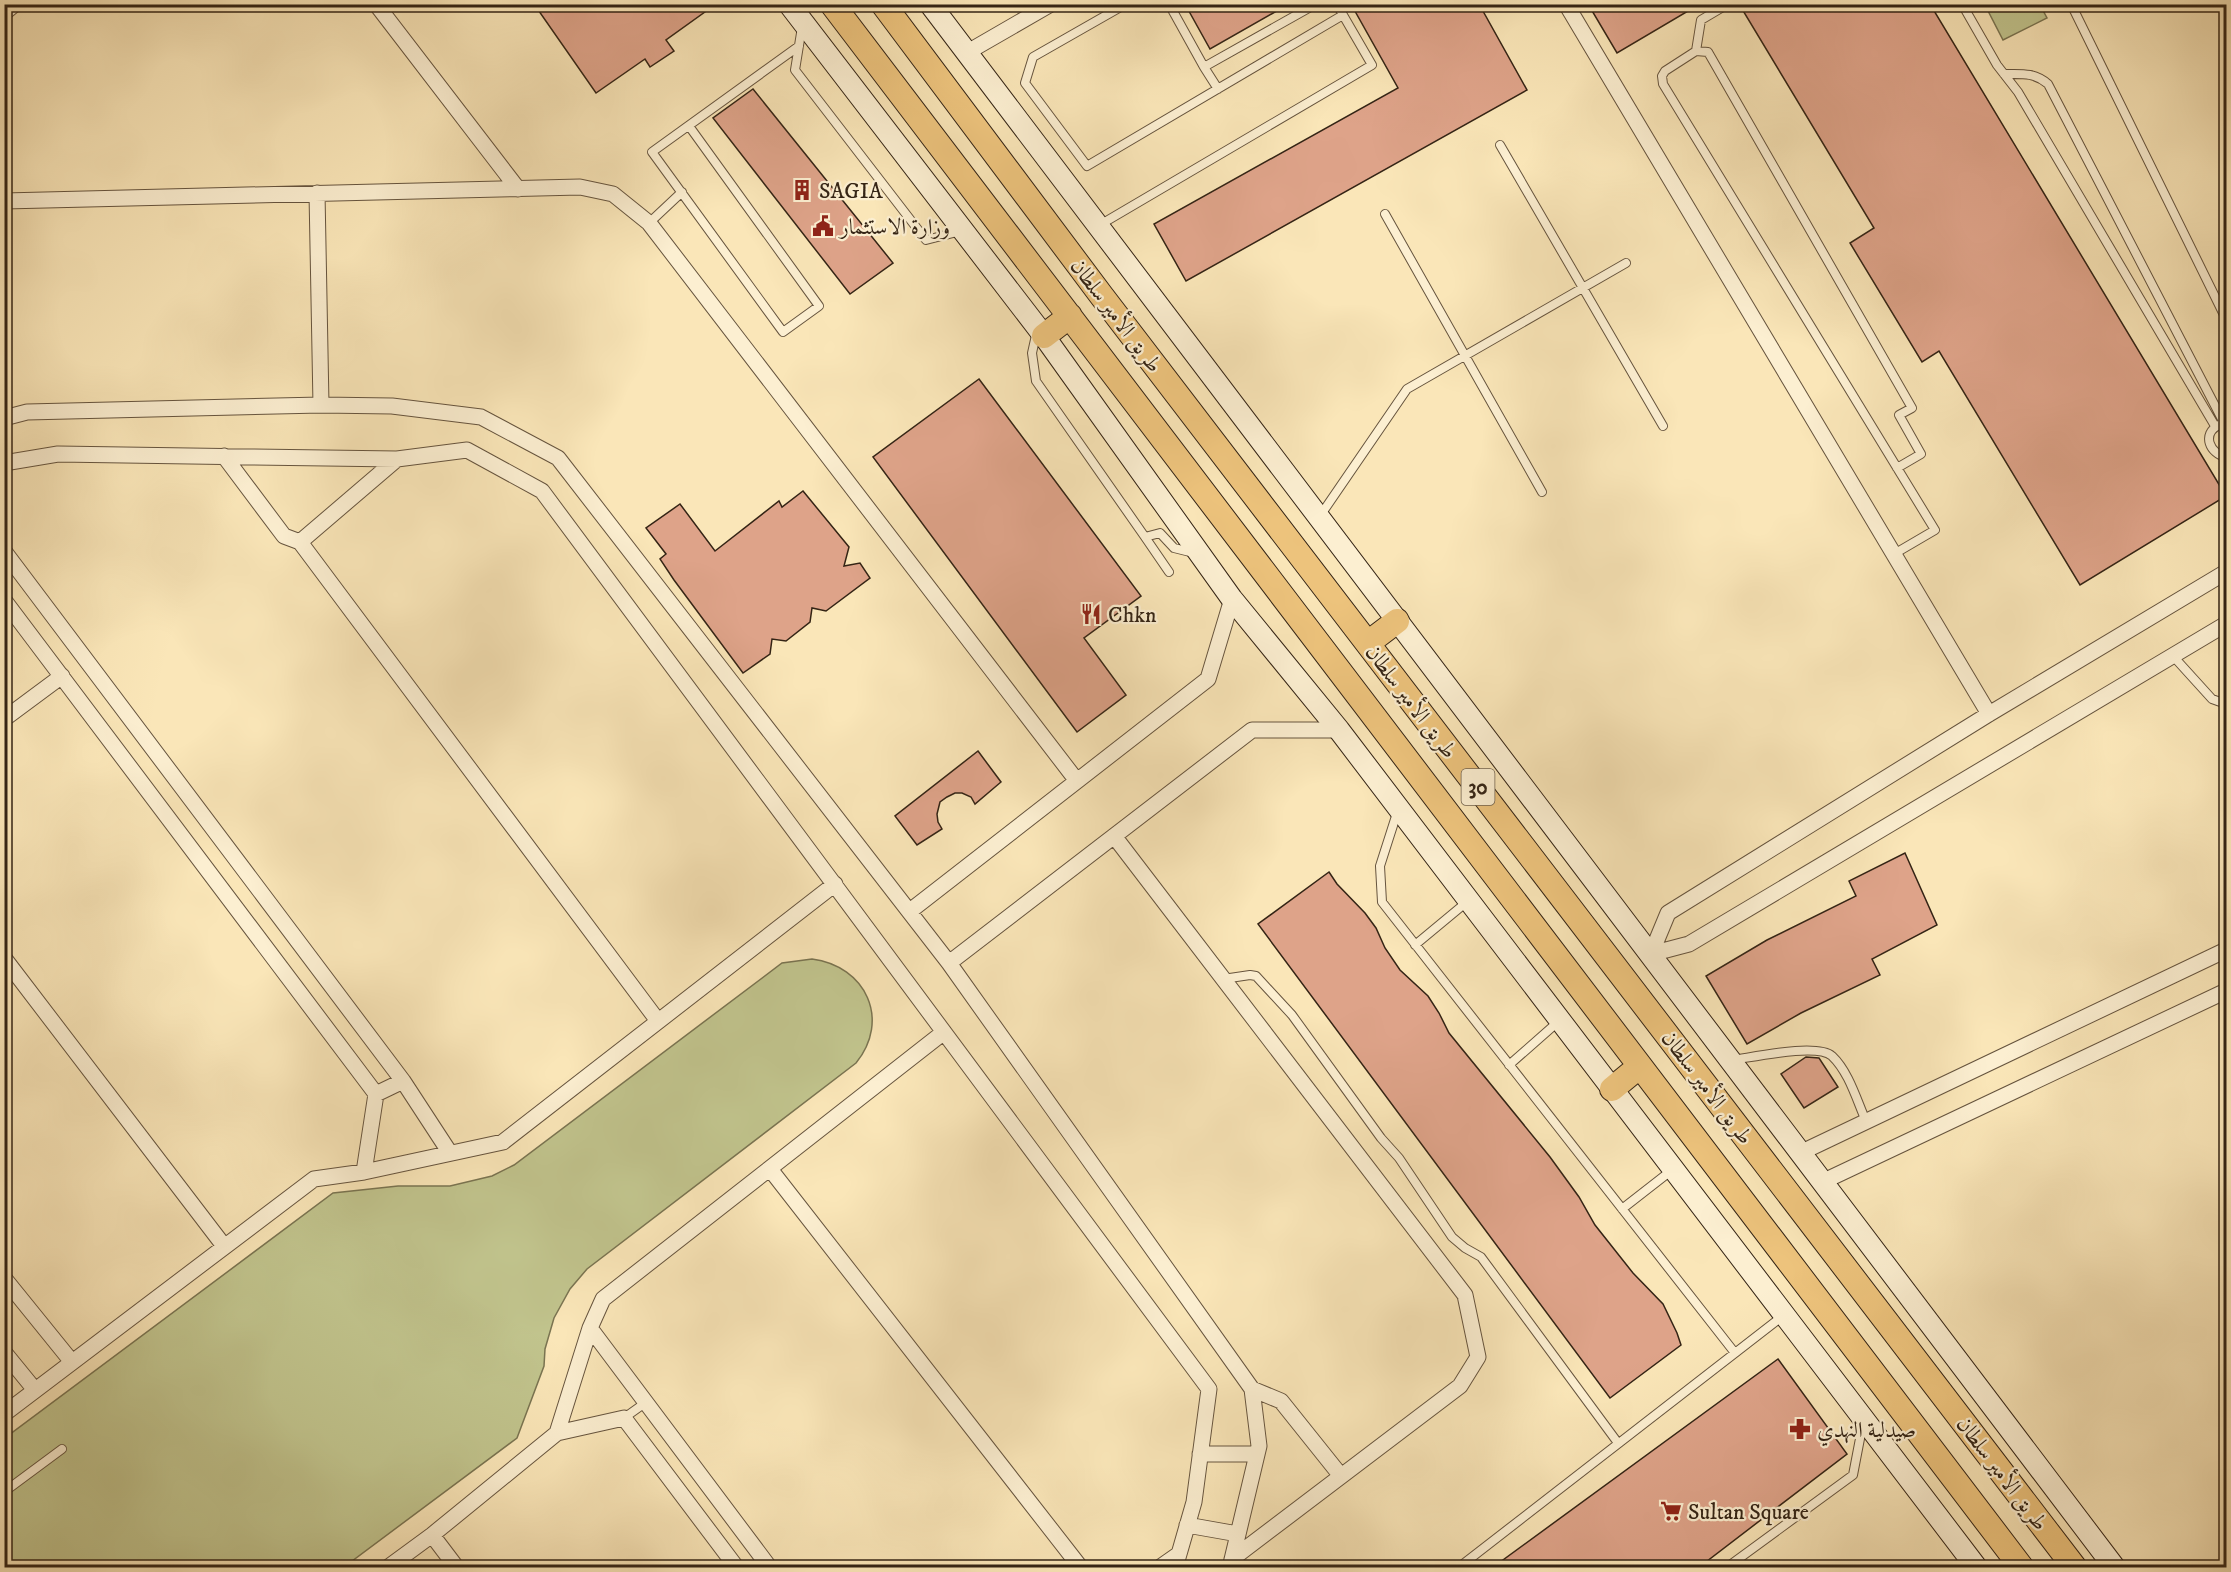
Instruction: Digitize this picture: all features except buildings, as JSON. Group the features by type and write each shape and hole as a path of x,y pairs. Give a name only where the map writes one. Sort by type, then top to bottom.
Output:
{"main road":[{"path":"789,4 1041,332 1232,599 1339,730 1399,808 1977,1568"},
{"name":"طريق الأمير سلطان","path":"832,4 2022,1568"},
{"name":"طريق الأمير سلطان","path":"883,4 1101,295 2075,1568"},
{"path":"934,6 966,53 2115,1568"},
{"path":"1041,332 1070,316"},
{"path":"1368,643 1397,621"},
{"path":"1612,1089 1640,1066"}],"street":[{"path":"4,13 15,4"},
{"path":"376,4 518,189"},
{"path":"966,53 1051,4"},
{"path":"1566,4 1989,714"},
{"path":"4,201 580,187 613,194 649,224 1077,781"},
{"path":"317,193 321,405"},
{"path":"4,418 27,412 321,405 392,406 481,417 558,458 949,963 1252,1389 1259,1446 1231,1563"},
{"path":"4,463 58,454 397,459 467,450 542,491 1209,1389 1194,1502 1177,1561 1159,1568"},
{"path":"224,456 284,536 300,543 658,1021"},
{"path":"300,543 397,459"},
{"path":"4,551 403,1081 450,1153"},
{"path":"1651,954 1668,913 1989,714 2226,572"},
{"path":"909,911 1208,679 1232,599"},
{"path":"4,600 376,1094 364,1172"},
{"path":"1651,954 1689,944 2226,624"},
{"path":"4,719 62,676"},
{"path":"949,963 1252,730 1339,730"},
{"path":"1114,836 1465,1294 1478,1357 1460,1386 1231,1563"},
{"path":"4,1414 314,1179 364,1172 503,1142 835,884"},
{"path":"1800,1153 2226,950"},
{"path":"4,958 224,1246"},
{"path":"1822,1182 2226,991"},
{"path":"557,1433 590,1328 603,1299 944,1032"},
{"path":"376,1094 403,1081"},
{"path":"770,1169 1081,1568"},
{"path":"4,1278 72,1362"},
{"path":"590,1328 770,1568"},
{"path":"4,1352 35,1390"},
{"path":"1252,1389 1281,1401 1341,1476"},
{"path":"387,1568 557,1433 624,1418 737,1568"},
{"path":"1200,1454 1257,1454"},
{"path":"1187,1525 1238,1534"},
{"path":"432,1534 458,1568"}],"lane":[{"path":"1126,4 1033,57 1025,82 1087,166 1343,15"},
{"path":"1169,4 1218,89"},
{"path":"1204,67 1316,4"},
{"path":"1097,226 1372,65 1337,4"},
{"path":"1696,51 1701,20 1728,4"},
{"path":"1962,4 2004,74 2018,92 2215,426"},
{"path":"2071,4 2226,319"},
{"path":"802,22 795,70 926,240 963,230"},
{"path":"689,126 819,306 783,332 652,152 799,46"},
{"path":"1894,554 1935,530 1897,468 1663,84 1665,71 1696,51 1708,52 1912,408 1899,416 1921,454 1897,468"},
{"path":"2004,74 2032,74 2039,76 2048,84 2225,423 2215,426 2210,433 2209,442 2212,450 2226,457"},
{"path":"1500,145 1663,426"},
{"path":"649,224 682,192"},
{"path":"1385,214 1542,492"},
{"path":"1319,519 1407,389 1626,264"},
{"path":"1041,332 1032,353 1036,381 1169,572"},
{"path":"1145,537 1160,533 1174,548 1200,554"},
{"path":"2173,656 2212,699 2226,704"},
{"path":"1399,808 1380,866 1382,902 1735,1353"},
{"path":"1415,945 1469,900"},
{"path":"1223,979 1256,976 1292,1016 1381,1138 1399,1158 1452,1237 1481,1257 1618,1443"},
{"path":"1509,1065 1560,1020"},
{"path":"1730,1060 1822,1050 1832,1057 1843,1071 1866,1121"},
{"path":"1622,1209 1674,1169"},
{"path":"1458,1568 1785,1315"},
{"path":"624,1418 645,1404"},
{"path":"1726,1568 1853,1475 1864,1419"},
{"path":"4,1492 62,1449"}],"green space":[{"path":"1985,5 2040,5 2047,18 2003,40"},
{"path":"812,959 831,964 847,972 859,984 867,998 872,1013 871,1030 866,1046 856,1063 587,1269 570,1289 554,1318 545,1349 544,1366 517,1438 344,1567 5,1568 5,1438 333,1193 398,1186 450,1186 492,1176 514,1165 782,963"}],"place":[{"name":"SAGIA","path":"802,190"},
{"name":"وزارة الاستثمار","path":"823,226"},
{"name":"Chkn","path":"1091,614"},
{"name":"صيدلية النهدي","path":"1800,1429"},
{"name":"Sultan Square","path":"1671,1511"}]}
